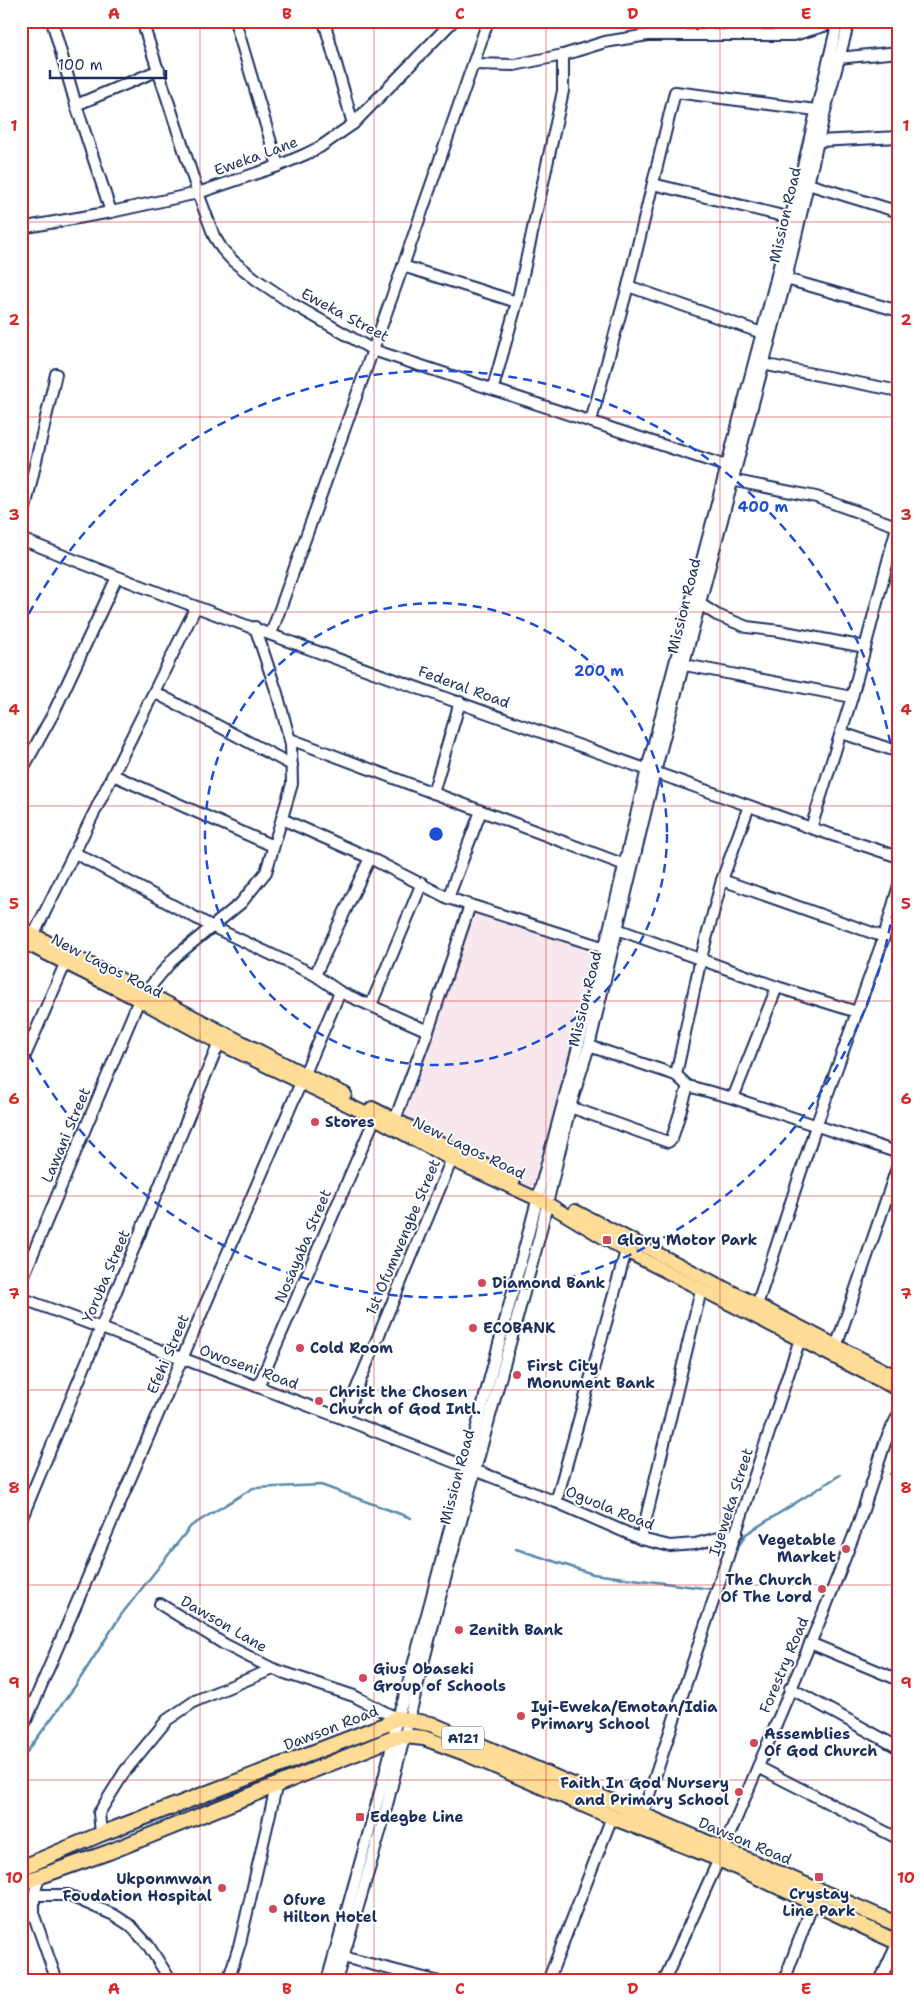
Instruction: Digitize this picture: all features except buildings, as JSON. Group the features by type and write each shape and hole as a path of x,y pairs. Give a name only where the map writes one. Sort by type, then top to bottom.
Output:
{"highway":[{"name":"Dawson Road","path":"21,1868 101,1834 402,1719 431,1724 642,1816 721,1854 813,1903 898,1942"},
{"name":"Dawson Road","path":"21,1883 110,1852 277,1783 399,1737 424,1738 465,1753 612,1817 721,1854 899,1925"}],"main road":[{"name":"New Lagos Road","path":"21,929 34,934 143,995 219,1043 301,1078 453,1155 544,1198 899,1378"},
{"name":"New Lagos Road","path":"21,941 65,964 143,995 223,1033 374,1118 394,1124"},
{"name":"New Lagos Road","path":"544,1198 626,1251 899,1390"}],"street":[{"path":"52,21 76,104 111,212"},
{"name":"Eweka Street","path":"142,21 198,193 214,236 233,261 291,303 373,350 726,466"},
{"path":"235,21 278,166"},
{"path":"324,21 354,124"},
{"name":"Eweka Lane","path":"21,228 111,212 198,193 278,166 320,147 354,124 453,21"},
{"path":"271,634 403,266 488,21"},
{"path":"708,34 709,21"},
{"name":"Mission Road","path":"336,1981 380,1832 402,1719 544,1198 589,1046 617,929 651,770 726,466 786,279 838,58 849,21"},
{"path":"474,64 514,65 605,42 648,35 794,35 837,22"},
{"name":"Mission Road","path":"544,1198 624,865 684,665 731,480 758,363 762,333 837,22"},
{"path":"838,58 899,52"},
{"path":"493,388 517,302 563,91 562,54"},
{"path":"76,104 159,70"},
{"path":"591,421 628,286 676,92 816,110"},
{"path":"818,141 899,137"},
{"path":"653,184 791,218"},
{"path":"808,184 899,212"},
{"path":"403,266 517,302"},
{"path":"786,279 899,311"},
{"path":"628,286 762,333"},
{"path":"758,363 899,391"},
{"path":"21,526 56,374"},
{"path":"731,480 816,497 898,524 842,733 811,828"},
{"name":"Federal Road","path":"21,539 196,607 811,828 899,857"},
{"path":"21,772 52,714 117,577"},
{"path":"700,604 717,615 747,627 788,632 865,647"},
{"path":"34,934 196,607"},
{"name":"Lawani Street","path":"21,1282 143,995 175,957 241,903 266,872 292,784 292,765 290,740 277,693 255,628"},
{"path":"684,665 852,697"},
{"path":"154,692 292,765"},
{"path":"433,793 460,702"},
{"path":"842,733 899,752"},
{"path":"290,740 624,865"},
{"path":"113,775 273,846"},
{"path":"676,1075 701,958 722,880 750,806"},
{"path":"448,898 482,811"},
{"path":"282,819 370,858 448,898 604,948"},
{"path":"75,853 213,927 314,975 340,992 428,1031"},
{"path":"314,975 370,858"},
{"path":"722,880 884,937"},
{"path":"371,1005 422,883"},
{"path":"757,1305 816,1126 884,937 899,886"},
{"path":"394,1124 428,1031 470,904"},
{"path":"617,929 777,987 857,1012"},
{"path":"21,1065 65,964"},
{"path":"733,1098 777,987"},
{"name":"Efehi Street","path":"21,1725 25,1723 301,1078 340,992"},
{"name":"Yoruba Street","path":"21,1520 219,1043"},
{"path":"589,1046 676,1075 688,1086 733,1098 899,1154"},
{"path":"570,1107 668,1142 672,1139 688,1086"},
{"name":"Nosayaba Street","path":"258,1387 374,1118"},
{"name":"1st Ofumwengbe Street","path":"344,1419 453,1155"},
{"path":"836,1346 899,1162"},
{"path":"556,1502 626,1251"},
{"path":"641,1539 701,1290"},
{"name":"Owoseni Road","path":"21,1298 344,1419 470,1469"},
{"name":"Iyeweka Street","path":"642,1816 738,1533 800,1340"},
{"name":"Forestry Road","path":"664,1981 721,1854 810,1643 859,1522 886,1440 899,1413"},
{"name":"Oguola Road","path":"470,1469 556,1502 641,1539 670,1546 695,1544 738,1533"},
{"name":"Dawson Lane","path":"160,1604 224,1644 273,1669 354,1696 402,1719"},
{"path":"810,1643 899,1680"},
{"name":"Dawson Lane","path":"101,1834 99,1813 125,1771 168,1720 195,1700 273,1669"},
{"path":"790,1688 899,1748"},
{"name":"Mission Road","path":"327,1981 399,1737"},
{"path":"758,1767 899,1839"},
{"path":"228,1981 240,1943 277,1783"},
{"path":"548,1981 612,1817"},
{"path":"38,1877 34,1895 34,1916 57,1981"},
{"path":"34,1895 68,1895 114,1915 131,1926 148,1945 171,1981"},
{"path":"784,1981 813,1903"},
{"path":"21,1904 34,1916"},
{"path":"880,1981 898,1942"},
{"path":"343,1957 436,1981"}],"shaded area":[{"path":"469,900 611,947 543,1198 390,1123"}],"waterway":[{"path":"890,1474 899,1470"},
{"path":"734,1553 746,1534 840,1475"},
{"path":"21,1760 76,1685 121,1615 191,1526 253,1488 321,1485 411,1518"},
{"path":"516,1549 593,1574 711,1589 714,1583"}],"place":[{"name":"Stores","path":"315,1122"},
{"name":"Glory Motor Park","path":"607,1240"},
{"name":"Diamond Bank","path":"482,1283"},
{"name":"ECOBANK","path":"473,1328"},
{"name":"Cold Room","path":"300,1348"},
{"name":"First City Monument Bank","path":"517,1375"},
{"name":"Christ the Chosen Church of God Intl.","path":"319,1401"},
{"name":"Vegetable Market","path":"846,1549"},
{"name":"The Church Of The Lord","path":"822,1589"},
{"name":"Zenith Bank","path":"459,1630"},
{"name":"Gius Obaseki Group of Schools","path":"363,1678"},
{"name":"Iyi-Eweka/Emotan/Idia Primary School","path":"521,1716"},
{"name":"Assemblies Of God Church","path":"754,1743"},
{"name":"Faith In God Nursery and Primary School","path":"739,1792"},
{"name":"Edegbe Line","path":"360,1817"},
{"name":"Crystay Line Park","path":"819,1877"},
{"name":"Ukponmwan Foudation Hospital","path":"222,1888"},
{"name":"Ofure Hilton Hotel","path":"273,1909"}]}
